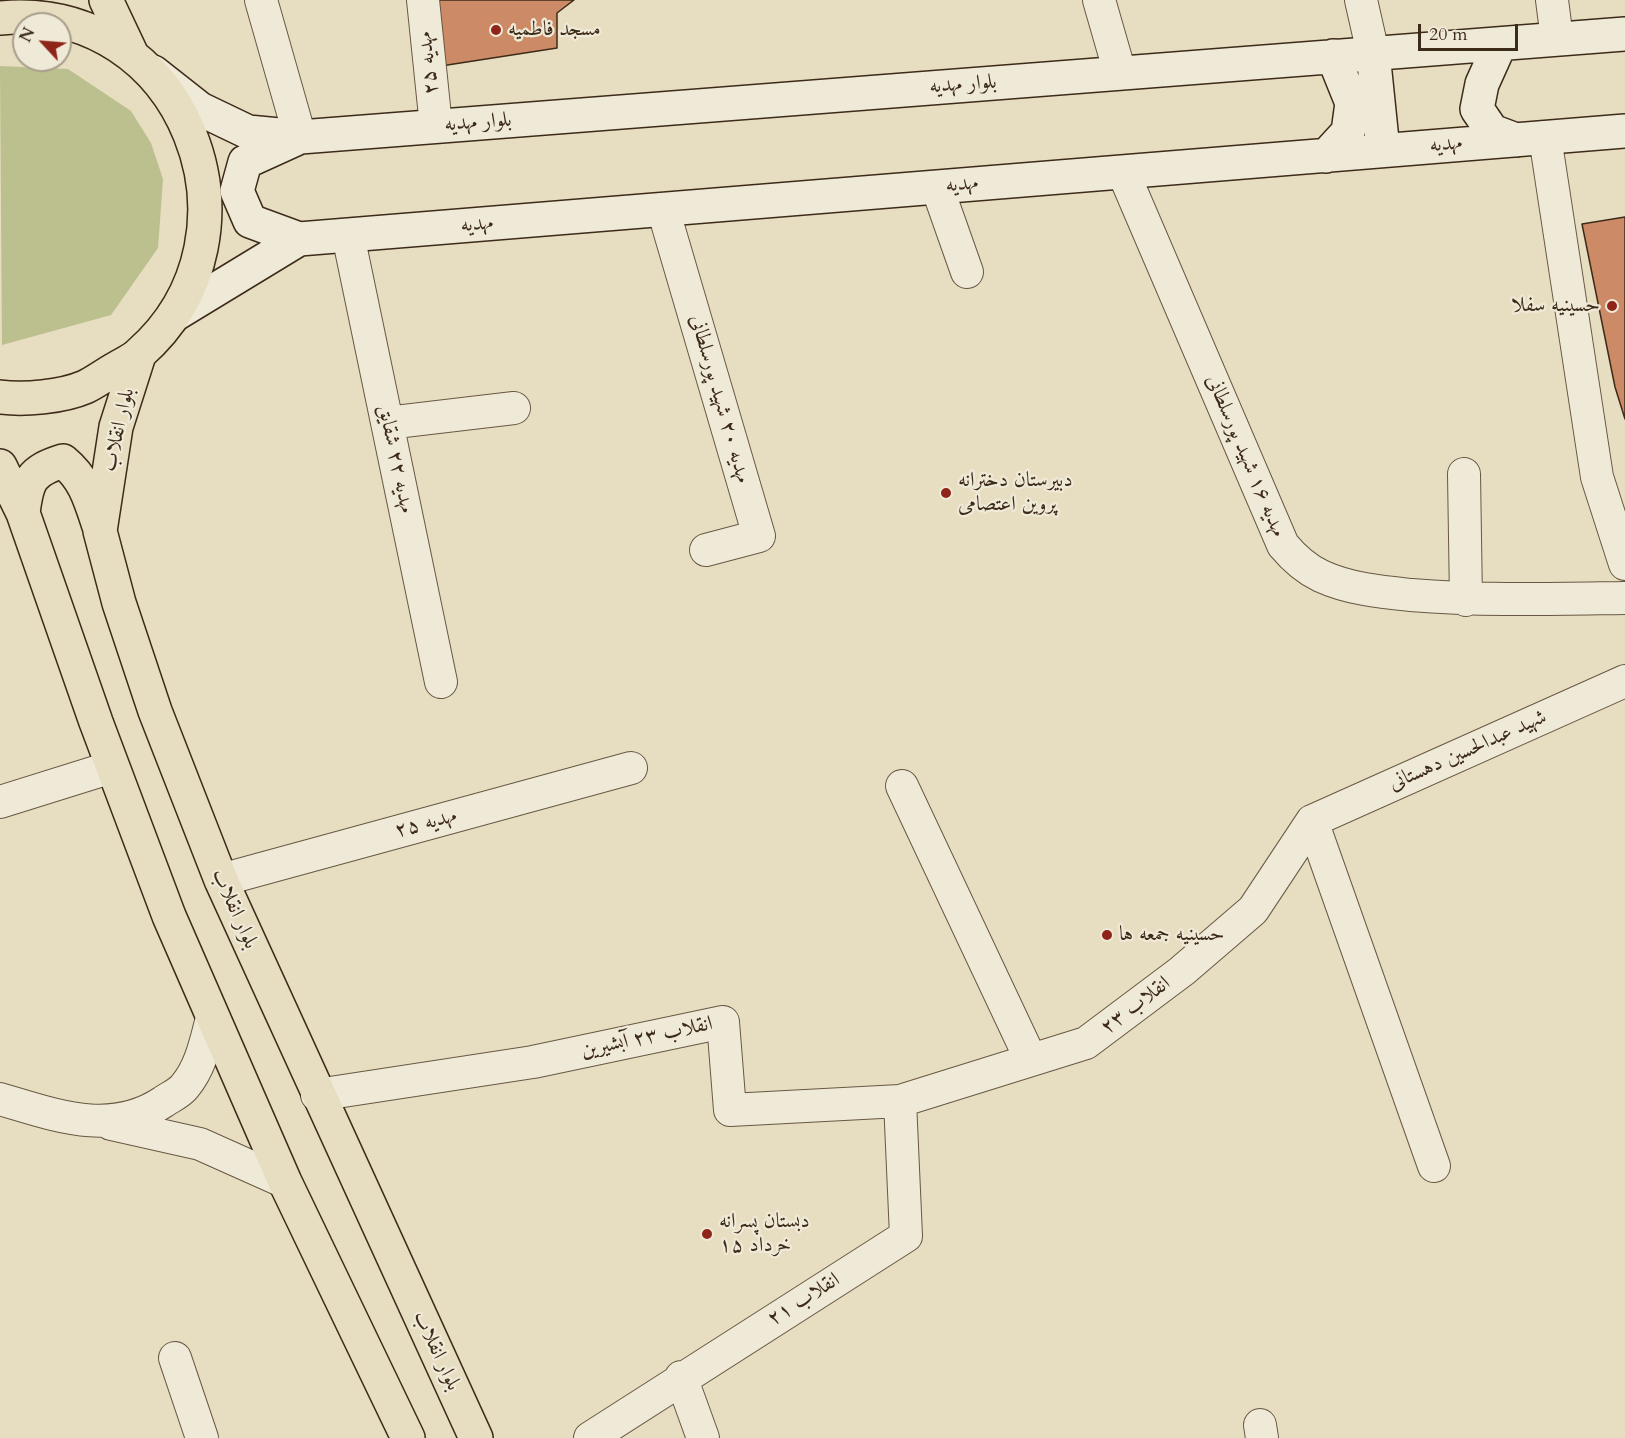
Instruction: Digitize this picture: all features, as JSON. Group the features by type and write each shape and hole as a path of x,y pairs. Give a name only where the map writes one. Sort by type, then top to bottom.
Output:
{"main road":[{"path":"0,397 22,400 84,387 139,355 174,315 197,266 207,212 200,158 179,108 139,61 106,0"},
{"path":"0,18 17,16 58,21 97,34 139,61 200,109 248,132 300,137"},
{"name":"بلوار مهدیه","path":"300,137 1625,34"},
{"path":"1500,44 1482,84 1477,109 1492,131 1531,139"},
{"path":"1373,53 1383,150"},
{"path":"1326,156 1348,132 1352,103 1333,56"},
{"name":"مهدیه","path":"299,239 1625,131"},
{"path":"299,239 250,221 237,192 245,162 300,137"},
{"path":"174,315 299,239"},
{"name":"بلوار انقلاب","path":"139,355 116,427 100,531 119,603 155,711 221,880 317,1095 476,1438"},
{"path":"23,513 26,491 41,468 63,461 78,472 87,487 100,531"},
{"path":"0,466 23,513 112,766 169,916 285,1182 408,1438"}],"street":[{"path":"261,0 300,137"},
{"name":"مهدیه ۲۵","path":"423,0 436,126"},
{"path":"1099,0 1120,73"},
{"path":"1361,0 1373,53"},
{"path":"1552,0 1557,39"},
{"path":"1531,139 1598,477 1625,564"},
{"name":"مهدیه ۱۶ شهید پورسلطانی","path":"1123,172 1283,545 1293,558 1321,576 1372,590 1466,600 1625,598"},
{"path":"937,187 967,272"},
{"name":"مهدیه ۲۰ شهید پورسلطانی","path":"663,210 759,536 706,550"},
{"name":"مهدیه ۲۲ شقایق","path":"348,235 441,682"},
{"path":"387,423 514,408"},
{"path":"1464,474 1466,600"},
{"name":"شهید عبدالحسین دهستانی","path":"1312,821 1625,681"},
{"path":"0,802 112,766"},
{"name":"مهدیه ۲۵","path":"221,880 631,768"},
{"path":"902,786 1031,1060"},
{"path":"1312,821 1434,1166"},
{"name":"انقلاب ۲۳","path":"900,1101 1086,1043 1182,971 1253,910 1312,821"},
{"path":"101,1122 148,1112 185,1088 202,1056 212,1018"},
{"name":"انقلاب ۲۳ آبشیرین","path":"317,1095 533,1062 723,1022 730,1110 900,1101"},
{"path":"0,1099 71,1120 101,1122 200,1144 285,1182"},
{"name":"انقلاب ۲۱","path":"590,1438 681,1377 906,1236 900,1101"},
{"path":"175,1358 202,1438"},
{"path":"681,1377 703,1438"}],"green space":[{"path":"0,66 12,67 12,72 72,72 131,111 151,143 163,179 158,248 111,315 2,345"}],"building":[{"name":"مسجد فاطمیه","path":"431,0 574,0 557,13 557,48 441,66"},
{"name":"حسینیه سفلا","path":"1625,217 1625,419 1615,387 1582,224"}],"place":[{"name":"مسجد فاطمیه","path":"496,30"},
{"name":"حسینیه سفلا","path":"1612,306"},
{"name":"دبیرستان دخترانه پروین اعتصامی","path":"946,493"},
{"name":"حسینیه جمعه ها","path":"1107,935"},
{"name":"دبستان پسرانه ۱۵ خرداد","path":"707,1234"}]}
